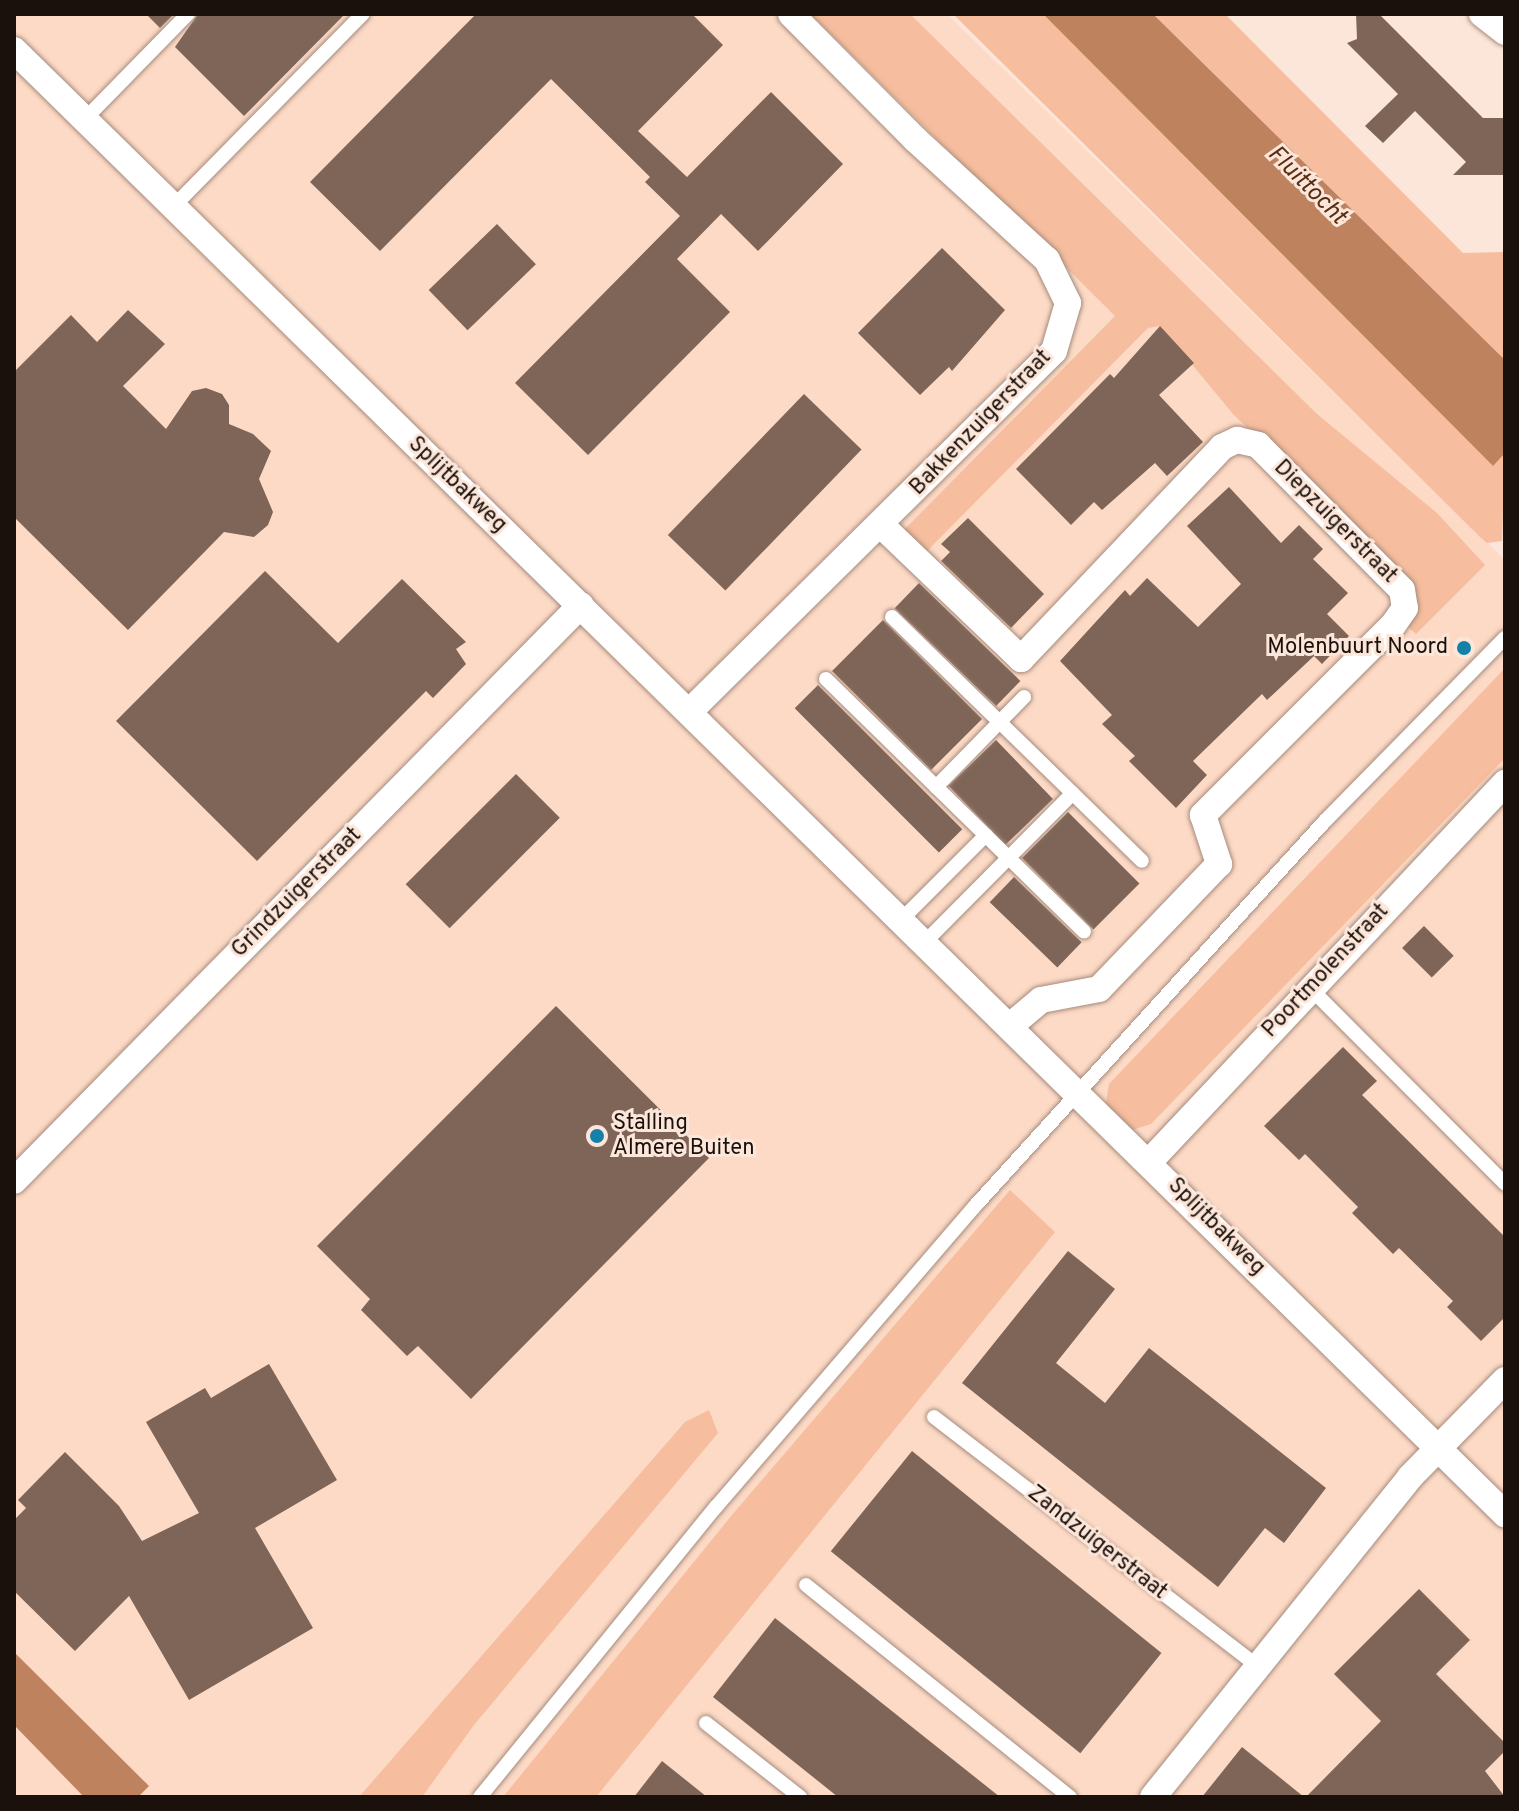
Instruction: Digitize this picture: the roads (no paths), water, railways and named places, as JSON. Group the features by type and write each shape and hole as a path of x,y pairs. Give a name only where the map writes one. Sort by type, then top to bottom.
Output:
{"street":[{"name":"Bakkenzuigerstraat","path":"689,712 1054,351 1068,303 1047,260 915,139 791,14"},
{"path":"1482,14 1505,32"},
{"name":"Splijtbakweg","path":"14,50 1150,1161 1505,1514"},
{"name":"Diepzuigerstraat","path":"881,525 1021,659 1222,447 1237,440 1258,445 1402,590 1405,608 1203,815 1207,839 1219,864 1099,989 1041,1000 1010,1026"},
{"name":"Grindzuigerstraat","path":"14,1181 581,605"},
{"name":"Poortmolenstraat","path":"1150,1161 1309,987 1505,783"},
{"path":"1153,1797 1438,1447 1505,1380"}],"lane":[{"path":"85,119 188,14"},
{"path":"174,206 363,14"},
{"path":"892,617 1142,861"},
{"path":"480,1797 716,1507 1077,1092 1325,821 1505,638"},
{"path":"826,679 1084,932"},
{"path":"936,787 1024,697"},
{"path":"924,943 1073,793"},
{"path":"901,920 986,835"},
{"path":"1309,987 1505,1184"},
{"name":"Zandzuigerstraat","path":"934,1417 1260,1669"},
{"path":"806,1585 1070,1797"},
{"path":"706,1723 800,1797"}],"water":[{"name":"Fluittocht","path":"1043,14 1153,14 1505,360 1505,453 1493,466"},
{"path":"14,1652 149,1786 138,1797 84,1797 14,1725"}],"place":[{"name":"Molenbuurt Noord","path":"1464,648"},
{"name":"Stalling Almere Buiten","path":"597,1136"}]}
